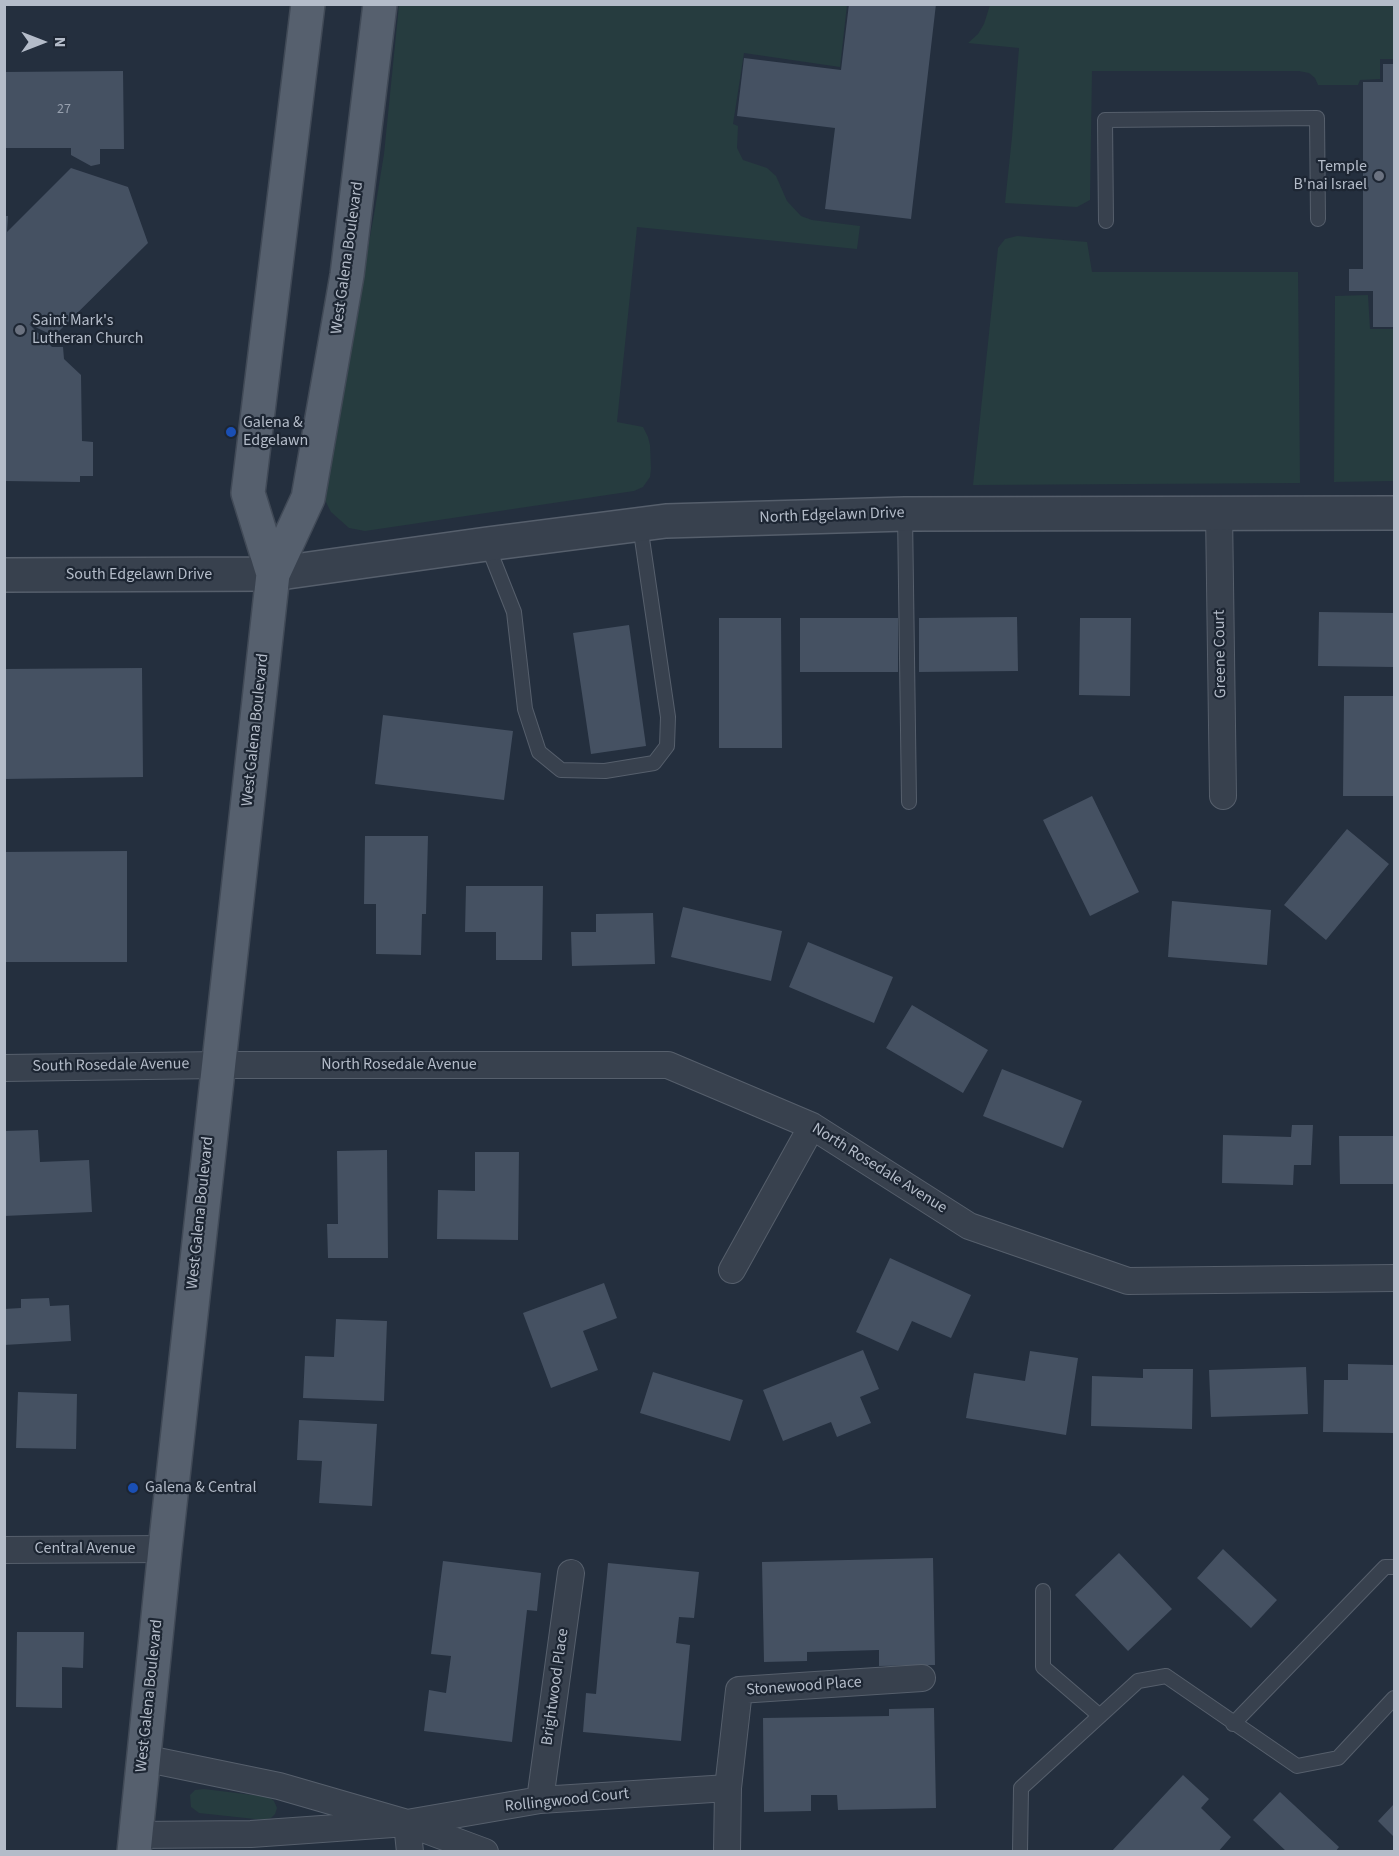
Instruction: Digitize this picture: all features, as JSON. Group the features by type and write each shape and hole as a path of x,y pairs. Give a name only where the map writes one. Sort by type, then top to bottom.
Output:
{"main road":[{"name":"West Galena Boulevard","path":"273,574 248,493 308,4"},
{"name":"West Galena Boulevard","path":"135,1843 165,1549 273,574 308,498 347,275 380,4"}],"street":[{"name":"Greene Court","path":"1219,512 1223,796"},
{"name":"North Edgelawn Drive","path":"273,574 666,521 905,514 1395,513"},
{"name":"South Edgelawn Drive","path":"4,575 273,574"},
{"name":"South Rosedale Avenue","path":"4,1068 218,1065"},
{"name":"North Rosedale Avenue","path":"218,1065 668,1065 812,1126 969,1226 1128,1281 1395,1278"},
{"path":"732,1270 812,1126"},
{"name":"Central Avenue","path":"4,1550 165,1549"},
{"name":"Brightwood Place","path":"540,1800 571,1573"},
{"name":"Stonewood Place","path":"727,1851 728,1788 739,1690 922,1678"},
{"name":"Rollingwood Court","path":"143,1758 279,1786 407,1823 485,1851"},
{"name":"Rollingwood Court","path":"135,1843 407,1823 540,1800 728,1788"},
{"path":"407,1823 410,1851"}],"lane":[{"path":"1106,220 1105,120 1317,118 1318,219"},
{"path":"905,514 909,802"},
{"path":"487,544 514,612 525,709 539,752 561,770 605,771 654,763 667,746 668,717 640,525"},
{"path":"1233,1724 1385,1567 1395,1567"},
{"path":"1043,1591 1043,1667 1100,1716"},
{"path":"1020,1851 1021,1788 1138,1681 1166,1676 1297,1766 1338,1758 1395,1698"}],"green space":[{"path":"399,5 847,5 840,67 744,53 733,124 738,126 737,148 743,160 767,168 776,176 787,201 801,216 812,220 860,226 857,249 637,227 617,422 643,427 648,437 651,469 650,477 643,487 634,491 365,531 349,528 331,512 324,490 384,154"},
{"path":"990,5 1394,5 1394,59 1380,59 1380,79 1360,80 1358,85 1318,85 1309,73 1299,71 1092,71 1090,200 1077,207 1005,203 1019,48 968,43 978,34 984,24"},
{"path":"1017,236 1087,242 1092,272 1298,272 1300,483 973,485 998,248 1005,239"},
{"path":"1368,295 1370,329 1394,329 1394,481 1334,482 1335,296"},
{"path":"204,1789 269,1797 277,1808 271,1818 264,1820 199,1813 191,1807 190,1795 195,1790"}],"building":[{"path":"849,4 936,4 911,219 825,209 835,128 737,116 744,58 841,70"},
{"name":"Temple B'nai Israel","path":"1383,64 1394,64 1394,327 1373,327 1373,291 1349,291 1349,269 1363,269 1363,82 1383,82"},
{"path":"123,71 124,149 100,149 100,164 91,166 71,155 71,148 4,148 4,72"},
{"name":"Saint Mark's Lutheran Church","path":"71,168 128,187 148,243 54,336 29,324 52,347 63,347 64,359 81,375 82,441 93,442 93,476 80,476 80,482 4,481 4,216 8,216 7,232"},
{"path":"1319,612 1394,613 1394,667 1318,666"},
{"path":"1017,617 1018,671 919,672 919,618"},
{"path":"719,618 781,618 782,748 719,748"},
{"path":"800,618 898,618 898,672 800,672"},
{"path":"1080,618 1131,618 1130,696 1079,695"},
{"path":"629,625 646,746 591,754 573,633"},
{"path":"142,668 143,777 4,779 4,669"},
{"path":"1344,696 1394,696 1394,796 1343,796"},
{"path":"383,715 513,731 504,800 375,784"},
{"path":"1092,796 1139,892 1090,916 1043,820"},
{"path":"1347,829 1389,864 1326,940 1284,905"},
{"path":"365,836 428,836 426,914 422,914 421,955 376,954 376,904 364,904"},
{"path":"127,851 127,962 4,962 4,852"},
{"path":"466,886 543,886 542,960 496,960 496,932 465,932"},
{"path":"1172,901 1271,910 1267,965 1168,957"},
{"path":"683,907 782,931 771,981 671,957"},
{"path":"653,913 655,964 572,966 571,932 596,932 596,914"},
{"path":"808,942 893,977 874,1023 789,987"},
{"path":"912,1005 988,1050 963,1093 886,1048"},
{"path":"1002,1069 1082,1101 1063,1148 983,1116"},
{"path":"1292,1125 1313,1125 1311,1165 1294,1165 1293,1185 1222,1183 1223,1135 1291,1137"},
{"path":"38,1130 40,1162 89,1160 92,1212 4,1216 4,1131"},
{"path":"1339,1136 1394,1136 1394,1184 1340,1184"},
{"path":"387,1150 388,1258 328,1258 327,1224 338,1224 337,1151"},
{"path":"475,1152 519,1152 518,1240 437,1239 438,1190 475,1191"},
{"path":"890,1258 971,1295 951,1338 912,1321 898,1351 856,1332"},
{"path":"604,1283 617,1318 583,1331 598,1370 551,1388 523,1313"},
{"path":"49,1298 50,1306 69,1305 71,1341 4,1345 4,1309 21,1308 21,1299"},
{"path":"336,1319 387,1321 384,1401 303,1398 305,1356 334,1357"},
{"path":"863,1350 879,1389 860,1397 871,1423 837,1437 831,1422 783,1441 763,1390"},
{"path":"1030,1351 1078,1358 1066,1435 966,1418 974,1373 1025,1381"},
{"path":"1348,1364 1394,1365 1394,1433 1323,1432 1324,1380 1348,1380"},
{"path":"1306,1367 1308,1414 1211,1417 1209,1370"},
{"path":"1143,1369 1193,1369 1192,1429 1091,1426 1092,1376 1143,1378"},
{"path":"653,1372 743,1400 730,1441 640,1413"},
{"path":"18,1392 77,1394 76,1449 16,1448"},
{"path":"299,1420 377,1424 372,1506 319,1503 322,1461 297,1460"},
{"path":"1223,1549 1277,1600 1251,1628 1197,1578"},
{"path":"1119,1553 1172,1609 1128,1651 1075,1595"},
{"path":"933,1558 935,1665 879,1666 879,1650 807,1652 807,1661 764,1662 762,1562"},
{"path":"443,1561 541,1573 537,1611 527,1610 512,1742 424,1731 429,1690 446,1693 451,1656 431,1654"},
{"path":"608,1563 699,1572 694,1618 679,1617 676,1643 690,1645 681,1741 583,1732 586,1693 596,1694"},
{"path":"17,1632 84,1632 83,1668 62,1667 62,1708 16,1707"},
{"path":"934,1708 936,1808 838,1810 837,1795 811,1795 811,1811 764,1812 763,1718 889,1716 889,1709"},
{"path":"1183,1775 1209,1799 1201,1808 1231,1837 1218,1852 1111,1852"},
{"path":"1280,1792 1339,1847 1335,1852 1287,1852 1253,1820"},
{"path":"1394,1804 1394,1837 1378,1821"}],"place":[{"name":"Temple B'nai Israel","path":"1379,176"},
{"name":"Saint Mark's Lutheran Church","path":"20,330"},
{"name":"Galena & Edgelawn","path":"231,432"},
{"name":"Galena & Central","path":"133,1488"}]}
